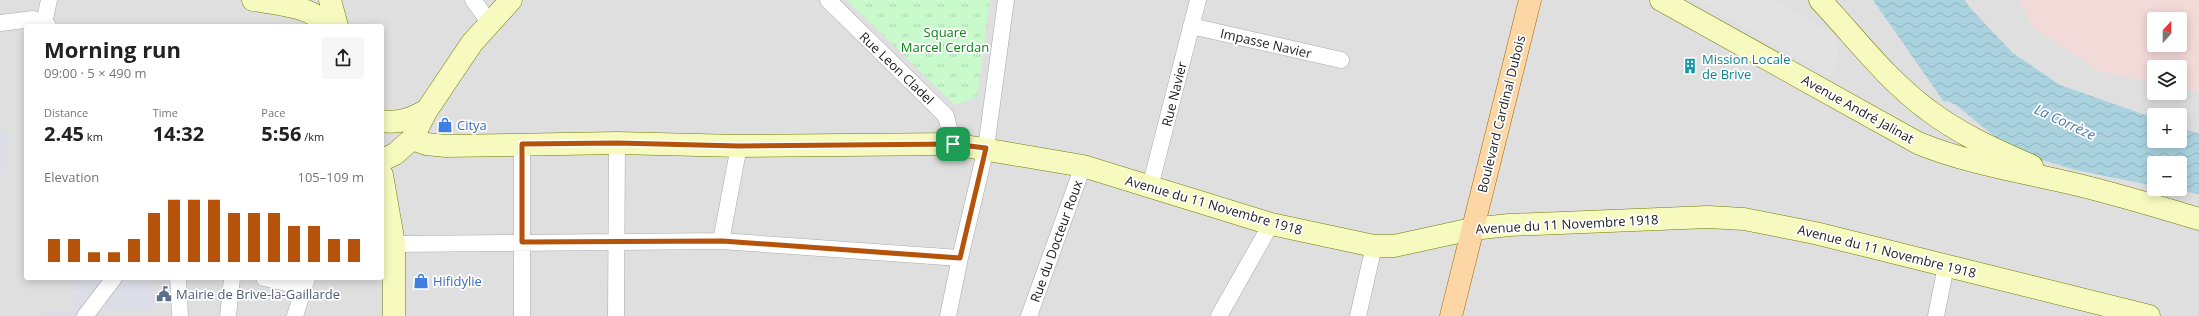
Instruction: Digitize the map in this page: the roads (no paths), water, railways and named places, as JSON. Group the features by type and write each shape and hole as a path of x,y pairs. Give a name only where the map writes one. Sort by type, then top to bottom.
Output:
{"main road":[{"name":"Boulevard Cardinal Dubois","path":"1451,316 1530,0"}],"street":[{"path":"0,23 33,19 46,24 50,0"},
{"path":"253,0 302,8 320,17 329,24"},
{"path":"330,0 336,24"},
{"path":"473,0 490,23"},
{"path":"384,159 395,154 412,139 427,110 472,43 511,0"},
{"name":"Rue Leon Cladel","path":"828,0 946,116 953,144"},
{"path":"948,316 986,148 1006,0"},
{"name":"Rue Navier","path":"1150,187 1198,0"},
{"name":"Avenue André Jalinat","path":"1661,0 1918,143 1949,155 1982,164 2069,183 2199,219"},
{"name":"Avenue André Jalinat","path":"1820,0 1889,77 1928,110 1971,137 2069,183"},
{"name":"Impasse Navier","path":"1191,26 1341,60"},
{"path":"384,121 405,120 427,110"},
{"name":"Avenue du 11 Novembre 1918","path":"412,139 426,144 446,146 617,143 739,146 953,144 986,148 1083,166 1271,224 1374,246 1394,246 1472,229 1509,225 1708,217 1744,219 1815,233 2144,315"},
{"path":"616,316 617,143"},
{"path":"522,144 522,316"},
{"path":"722,241 739,146"},
{"name":"Rue du Docteur Roux","path":"1029,316 1083,166"},
{"path":"384,186 394,244 394,316"},
{"path":"1219,316 1271,224"},
{"path":"394,244 722,241 960,258"},
{"path":"1358,316 1374,246"},
{"path":"1936,316 1946,266"},
{"path":"85,316 112,280"},
{"path":"178,280 180,316"},
{"path":"228,316 232,280"},
{"path":"280,280 305,283 295,316"}],"water":[{"name":"La Corrèze","path":"1873,0 1965,0 1970,8 2013,53 2060,85 2147,116 2147,148 2187,148 2187,130 2199,134 2199,194 2187,192 2187,156 2147,156 2147,185 2076,170 2039,159 1999,140 1956,105 1947,101 1944,102"}],"place":[{"name":"Mission Locale de Brive","path":"1690,66"},
{"name":"Citya","path":"445,125"},
{"name":"Hifidylie","path":"421,281"},
{"name":"Mairie de Brive-la-Gaillarde","path":"164,294"}],"park label":[{"name":"Square Marcel Cerdan","path":"945,40"}]}
